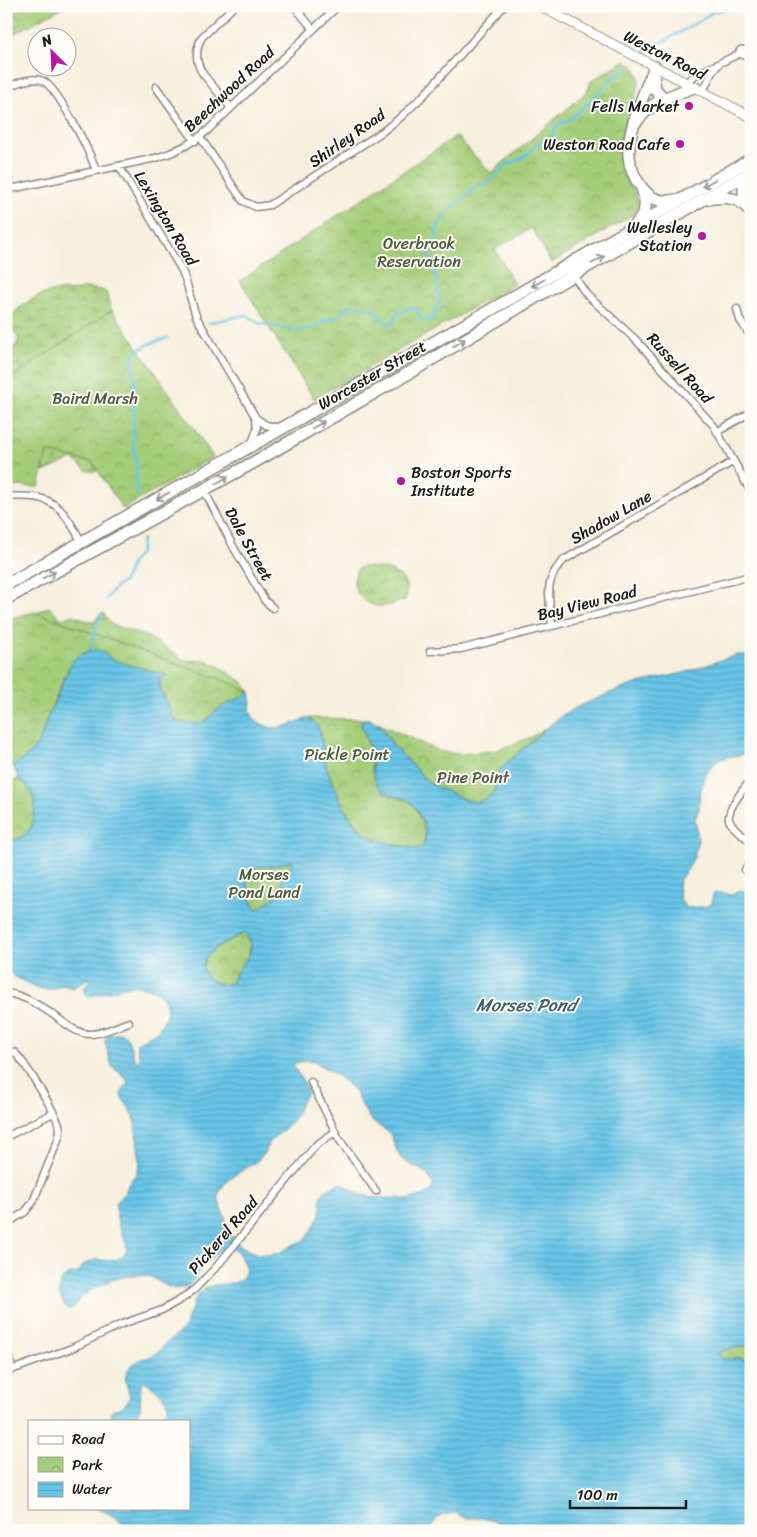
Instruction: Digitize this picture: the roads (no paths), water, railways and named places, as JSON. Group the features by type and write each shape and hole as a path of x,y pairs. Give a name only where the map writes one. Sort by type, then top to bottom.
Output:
{"highway":[{"path":"654,70 655,89 663,98"},
{"path":"632,227 640,220 644,212 645,199 642,188 632,170 629,158 629,142 642,97 654,70"},
{"path":"633,125 645,110 663,98 695,88"},
{"name":"Worcester Street","path":"6,585 494,308 751,159"},
{"path":"747,208 744,187 751,173"},
{"name":"Worcester Street","path":"6,599 204,490 414,370 573,275 751,173"},
{"path":"642,188 652,198 660,201 668,202 685,197"},
{"path":"701,201 722,198 735,200 747,208"}],"main road":[{"name":"Weston Road","path":"540,6 654,70 751,116"}],"street":[{"path":"231,108 203,74 196,56 202,37 234,6"},
{"path":"294,6 313,29"},
{"name":"Beechwood Road","path":"9,189 172,153 198,139 338,6"},
{"name":"Shirley Road","path":"156,88 198,139 243,201 256,207 270,205 382,132 401,117 421,98 504,6"},
{"path":"722,62 695,88 692,77 722,62 748,52"},
{"path":"6,88 30,80 43,81 48,84 56,94 90,153 96,171"},
{"name":"Lexington Road","path":"119,166 182,269 197,318 256,418"},
{"path":"6,172 9,189"},
{"name":"Russell Road","path":"573,275 587,295 636,340 717,432 751,492"},
{"path":"736,309 740,320 751,337"},
{"path":"717,432 751,412"},
{"path":"256,418 266,425 283,428"},
{"path":"251,446 257,429 256,418"},
{"name":"Shadow Lane","path":"552,626 548,584 552,574 564,560 734,461"},
{"name":"Dale Street","path":"204,490 264,601 273,608"},
{"path":"6,496 32,497 54,502 82,542"},
{"name":"Bay View Road","path":"430,651 461,649 751,576"},
{"path":"751,781 739,794 729,814 729,819 733,826 751,842"},
{"path":"745,870 751,862"},
{"path":"6,993 18,995 31,1001 70,1028 87,1034 100,1033 129,1022"},
{"path":"6,1051 14,1052 22,1060 53,1113 60,1130 58,1140 33,1202 25,1212 6,1224"},
{"path":"310,1082 335,1132 376,1191"},
{"path":"6,1137 53,1113"},
{"name":"Pickerel Road","path":"9,1371 78,1346 111,1329 162,1310 180,1300 208,1276 310,1151 335,1132"},
{"path":"6,1346 9,1371"}],"water":[{"name":"Morses Pond","path":"92,650 98,650 102,651 112,660 168,675 160,680 159,684 172,716 179,722 203,722 217,710 250,692 252,716 256,721 266,726 278,728 308,718 317,725 322,741 324,758 331,778 341,801 353,821 367,835 373,838 404,847 416,848 423,847 425,833 422,819 409,801 385,793 378,786 373,773 370,749 361,723 363,719 370,719 382,728 393,745 429,783 465,800 477,802 484,800 494,792 497,774 501,768 545,729 575,708 617,690 643,682 687,672 736,655 751,656 751,753 719,760 708,771 702,785 699,809 695,819 698,840 694,857 680,879 678,886 680,899 686,908 708,906 711,904 713,894 715,893 730,895 740,891 751,891 751,1345 726,1350 718,1355 723,1359 739,1358 751,1360 751,1531 525,1531 520,1520 508,1527 486,1519 465,1518 456,1513 446,1514 437,1519 430,1531 128,1531 122,1523 101,1510 190,1510 190,1420 158,1420 167,1410 168,1404 153,1386 146,1382 141,1384 140,1410 132,1420 112,1420 111,1412 113,1409 124,1406 129,1399 126,1377 131,1366 157,1353 180,1332 188,1319 194,1302 201,1292 211,1286 230,1284 240,1280 246,1268 238,1252 228,1246 207,1262 187,1286 180,1288 169,1287 150,1276 135,1275 114,1280 94,1289 78,1301 73,1308 68,1309 60,1296 60,1281 65,1277 75,1274 80,1271 83,1265 97,1259 116,1260 121,1258 126,1251 127,1245 118,1223 116,1203 137,1173 140,1161 134,1116 121,1094 128,1082 124,1076 112,1067 105,1042 108,1035 121,1033 126,1036 135,1060 138,1062 137,1043 158,1030 165,1019 167,1011 163,998 152,989 135,986 124,987 89,996 85,991 89,982 89,979 87,979 73,988 62,985 54,989 41,989 13,976 6,966 6,834 15,840 24,836 31,828 35,805 32,794 26,784 20,781 13,766 30,754 38,743 72,662 78,656","holes":["292,861 291,868 284,876 277,895 263,906 257,909 253,907 247,883 249,872 258,867 274,866","245,933 250,940 250,953 232,982 221,984 211,981 204,973 203,967 207,957 216,948","307,1060 314,1061 346,1082 354,1091 371,1120 390,1134 403,1160 423,1171 431,1180 433,1187 431,1191 424,1195 407,1200 361,1195 343,1184 333,1186 322,1195 319,1218 303,1241 279,1253 263,1255 240,1245 232,1236 221,1207 219,1192 229,1179 260,1158 270,1142 294,1118 302,1100 307,1094 307,1090 293,1064"]}],"waterway":[{"path":"645,52 700,21 712,12 728,9 731,6"},
{"path":"209,323 244,315 249,316 258,323 297,331 313,328 326,320 338,317 342,315 347,306 353,305 374,310 389,325 397,314 412,308 416,310 423,321 430,320 440,301 437,279 428,251 437,237 439,224 447,212 475,187 486,184 499,174 503,167 524,157 539,143 553,136 555,126 570,119 596,96 608,82 628,67"},
{"path":"137,494 136,461 133,442 135,383 132,356 148,344 168,338"},
{"path":"106,599 125,580 131,564 140,553 142,539"},
{"path":"92,650 92,639 101,614"}],"place":[{"name":"Fells Market","path":"689,106"},
{"name":"Weston Road Cafe","path":"680,144"},
{"name":"Wellesley Station","path":"702,236"},
{"name":"Boston Sports Institute","path":"401,481"}],"park label":[{"name":"Overbrook Reservation","path":"419,252"},
{"name":"Baird Marsh","path":"95,398"},
{"name":"Pickle Point","path":"347,754"},
{"name":"Pine Point","path":"473,777"},
{"name":"Morses Pond Land","path":"264,883"}]}
